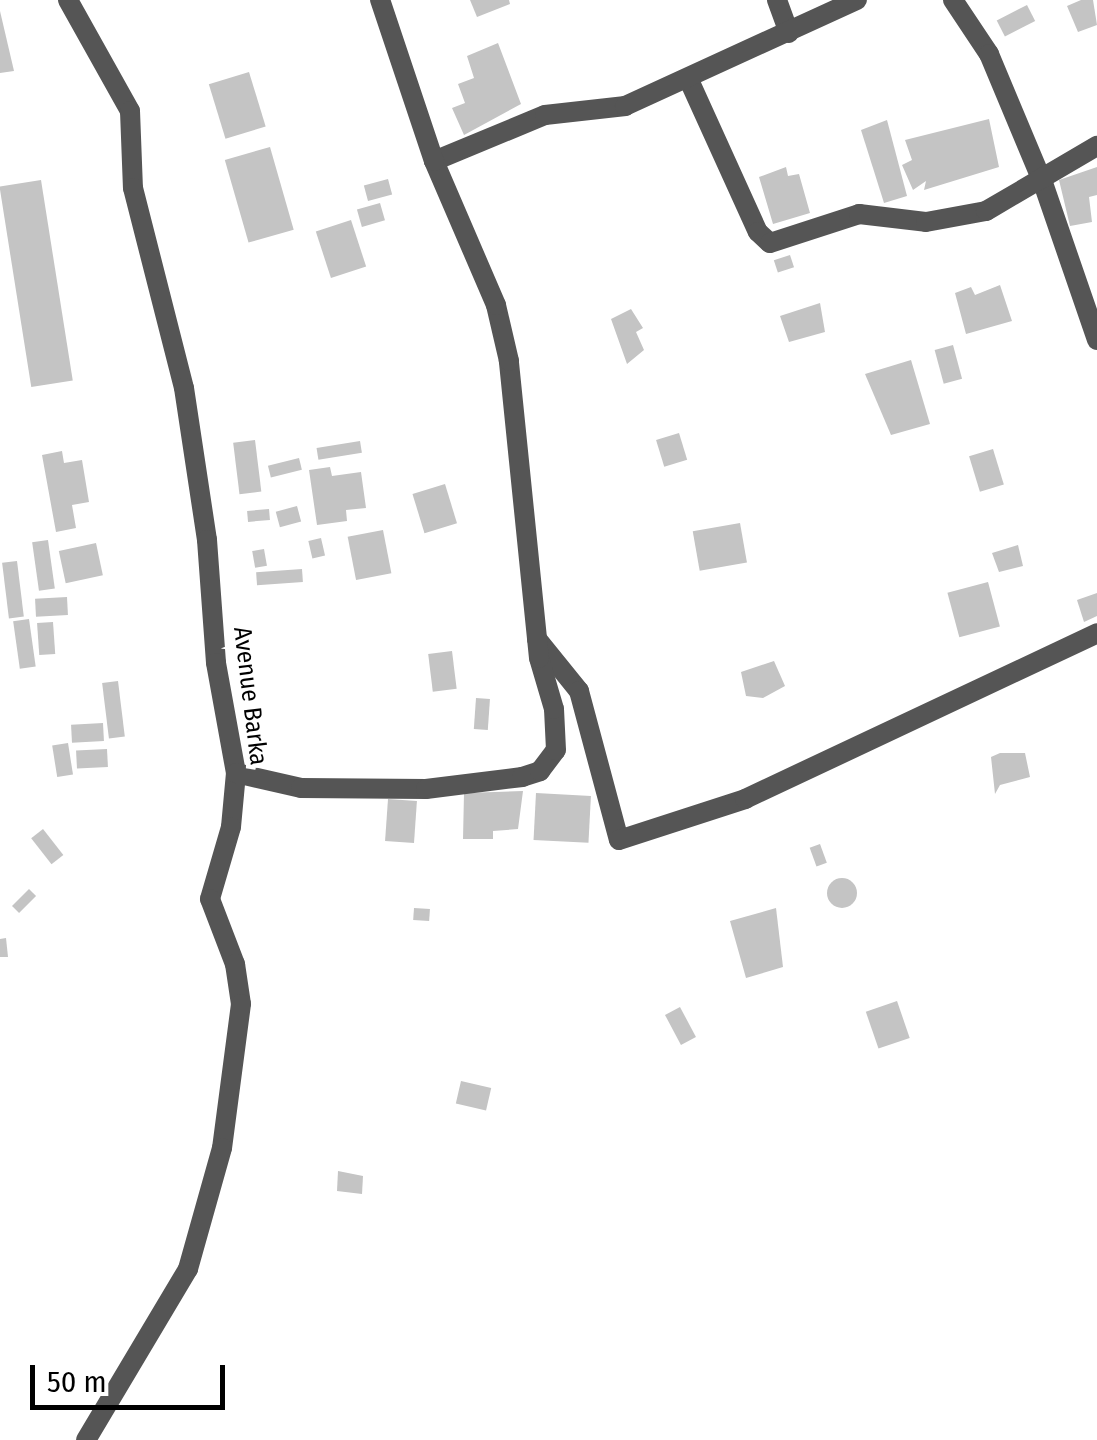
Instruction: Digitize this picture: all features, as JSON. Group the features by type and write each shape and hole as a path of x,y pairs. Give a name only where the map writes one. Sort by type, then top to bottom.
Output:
{"street":[{"name":"Avenue Barka","path":"68,0 130,111 133,188 184,388 208,540 216,663 236,773 231,827 210,899 235,964 241,1004 222,1148 188,1269 86,1440"},
{"path":"236,773 348,791 426,790 540,771 556,750 556,730 537,639 509,361 496,305 434,161 380,0"},
{"path":"777,0 788,33"},
{"path":"434,161 545,115 625,106 857,0"},
{"path":"953,0 988,54 1043,182 1097,340"},
{"path":"688,78 758,232 770,243 860,214 956,220 1043,182 1097,146"},
{"path":"537,639 578,691 618,840 745,799 1097,632"}],"building":[{"path":"470,0 509,0 510,4 477,17"},
{"path":"1093,0 1097,25 1078,32 1067,6"},
{"path":"1027,5 1035,21 1005,36 997,20"},
{"path":"0,11 14,71 0,73"},
{"path":"498,43 521,104 464,135 452,108 465,103 458,84 474,78 467,56"},
{"path":"249,72 266,127 226,139 209,84"},
{"path":"989,119 999,167 924,190 926,181 913,190 902,165 912,160 905,140"},
{"path":"887,120 907,196 884,203 861,130"},
{"path":"270,147 294,230 249,243 225,160"},
{"path":"786,167 788,176 799,174 810,213 773,224 759,177"},
{"path":"1097,167 1097,195 1089,197 1092,222 1070,226 1059,180"},
{"path":"388,179 392,194 368,201 364,185"},
{"path":"41,180 73,381 31,387 0,186"},
{"path":"380,203 385,220 362,227 357,210"},
{"path":"351,220 366,267 331,278 316,231"},
{"path":"790,255 794,267 778,273 774,260"},
{"path":"1000,285 1012,321 966,334 955,293 971,287 975,295"},
{"path":"820,303 825,332 789,342 780,316"},
{"path":"631,309 643,328 636,332 644,350 627,364 611,319"},
{"path":"953,345 962,379 944,384 935,350"},
{"path":"911,360 930,424 891,435 865,374"},
{"path":"679,433 687,460 664,467 656,440"},
{"path":"255,440 261,492 240,494 233,443"},
{"path":"360,441 362,453 318,460 317,448"},
{"path":"993,449 1004,484 980,492 969,456"},
{"path":"62,451 64,463 82,460 89,502 72,505 76,528 56,532 42,455"},
{"path":"299,458 302,470 271,477 268,466"},
{"path":"330,467 332,476 361,472 366,508 346,510 347,521 317,525 309,470"},
{"path":"445,484 457,523 424,533 412,494"},
{"path":"297,506 301,521 280,527 276,512"},
{"path":"269,509 270,520 248,522 247,511"},
{"path":"740,523 747,562 700,571 693,531"},
{"path":"383,530 391,573 356,580 348,537"},
{"path":"321,538 325,556 312,558 308,541"},
{"path":"48,540 55,589 39,591 32,542"},
{"path":"96,543 103,575 66,583 59,551"},
{"path":"1018,545 1023,566 999,572 992,553"},
{"path":"264,549 267,566 255,568 252,551"},
{"path":"17,561 24,617 9,618 2,563"},
{"path":"302,569 303,582 257,585 256,572"},
{"path":"988,582 1000,626 959,637 947,593"},
{"path":"1097,593 1097,616 1084,622 1077,600"},
{"path":"67,597 68,615 36,617 35,599"},
{"path":"29,619 36,667 20,669 13,621"},
{"path":"53,622 55,654 39,655 37,623"},
{"path":"452,651 457,689 433,692 428,654"},
{"path":"774,661 785,686 763,698 746,696 741,672"},
{"path":"118,681 125,737 109,739 102,683"},
{"path":"476,698 490,699 488,730 474,729"},
{"path":"103,723 104,741 72,743 71,725"},
{"path":"68,743 73,775 57,777 52,746"},
{"path":"107,749 108,767 77,769 76,751"},
{"path":"1025,753 1030,777 1000,785 995,794 991,757"},
{"path":"523,791 518,829 493,831 493,839 463,839 464,793"},
{"path":"536,793 591,796 588,843 534,840"},
{"path":"388,799 417,801 414,843 385,841"},
{"path":"43,829 63,855 51,864 31,838"},
{"path":"820,844 827,863 817,867 810,848"},
{"path":"842,878 853,882 857,893 853,904 842,908 831,904 827,893 831,882"},
{"path":"29,889 36,896 19,913 12,906"},
{"path":"414,908 430,909 429,921 413,920"},
{"path":"776,908 783,967 746,978 730,921"},
{"path":"6,938 8,957 0,957 0,939"},
{"path":"897,1001 910,1038 878,1049 866,1012"},
{"path":"680,1007 696,1037 681,1045 665,1015"},
{"path":"461,1081 491,1088 486,1110 456,1103"},
{"path":"338,1171 363,1176 362,1194 337,1191"}]}
